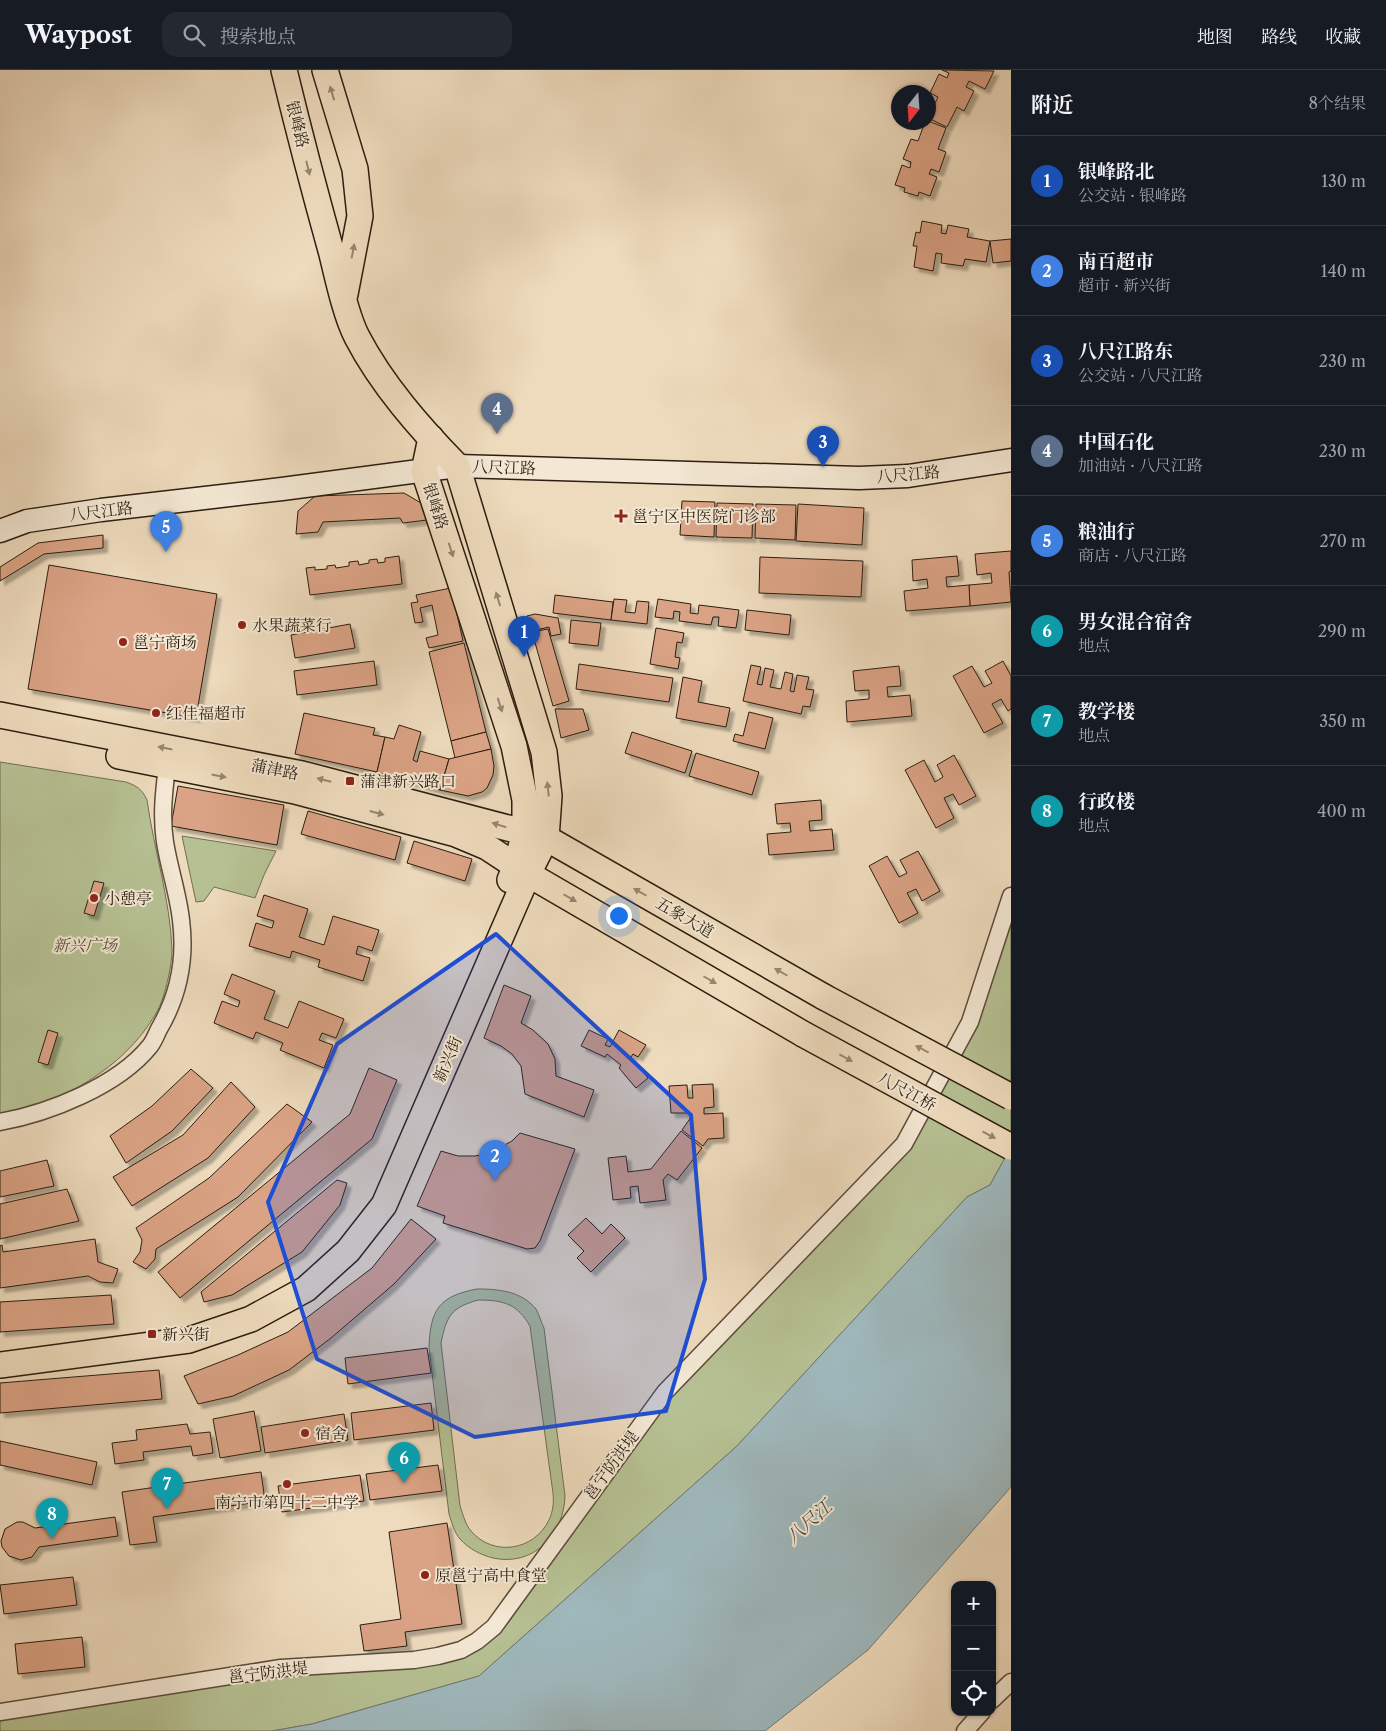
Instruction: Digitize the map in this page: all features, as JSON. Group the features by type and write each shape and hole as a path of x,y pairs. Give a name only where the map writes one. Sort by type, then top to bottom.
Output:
{"main road":[{"name":"银峰路","path":"284,70 310,176 356,336 378,372 431,438 458,466 544,752 550,796 536,835"},
{"path":"325,70 355,169 360,216 344,299"},
{"name":"银峰路","path":"431,438 424,471 514,746 525,800 536,835"},
{"name":"蒲津路","path":"0,715 302,774 536,835"},
{"name":"蒲津路","path":"0,732 295,791 456,834 487,847 522,869"},
{"path":"522,869 536,835"},
{"name":"五象大道","path":"536,835 1011,1098"},
{"name":"八尺江桥","path":"522,869 803,1034 1011,1147"},
{"name":"新兴街","path":"0,1352 185,1326 245,1306 298,1277 338,1242 372,1198 522,869"},
{"name":"新兴街","path":"0,1364 188,1340 198,1337 251,1319 306,1289 348,1251 384,1205 522,869"}],"street":[{"name":"八尺江路","path":"0,531 27,521 101,510 458,466 858,478 908,476 1011,460"},
{"path":"0,1122 47,1110 89,1093 128,1066 150,1046 169,1012 178,988 182,957 181,920 165,842 163,795 167,766"},
{"name":"邕宁防洪堤","path":"0,1712 281,1668 414,1660 461,1650 478,1641 494,1627 665,1392 904,1144 970,1022 1011,896"},
{"path":"996,1696 1011,1682"},
{"path":"965,1731 978,1716"}],"highlighted area":[{"path":"496,934 691,1115 705,1279 666,1411 475,1437 317,1359 268,1202 337,1044"}],"green space":[{"name":"新兴广场","path":"0,762 126,782 143,793 147,800 165,893 172,949 168,979 160,1006 142,1034 126,1052 88,1081 67,1093 23,1109 0,1114"},
{"path":"182,836 276,851 255,898 214,887 204,901 196,902"},
{"path":"1011,896 1011,1147 990,1185 967,1197 737,1446 479,1676 312,1724 272,1731 0,1731 0,1712 281,1668 414,1660 477,1641 665,1392 904,1144 970,1022"},
{"path":"485,1289 509,1292 524,1298 536,1309 544,1328 565,1496 559,1523 553,1535 534,1552 521,1557 508,1559 493,1558 475,1551 467,1546 458,1536 449,1514 429,1348 432,1324 439,1307 445,1301 464,1292","holes":["478,1300 502,1302 509,1305 515,1308 530,1326 553,1504 549,1520 542,1530 524,1544 513,1547 490,1545 480,1539 469,1528 460,1506 441,1343 448,1319 452,1314 462,1306"]}],"water":[{"name":"八尺江","path":"1011,1147 1011,1487 868,1650 765,1731 272,1731 312,1724 479,1676 737,1446 967,1197 990,1185"}],"building":[{"path":"942,70 994,71 985,89 969,81 966,87 974,91 964,111 957,107 947,127 936,122 936,101 938,97 936,96 936,85 934,85 939,74 947,78 949,73"},
{"path":"936,124 946,128 938,149 946,152 939,172 931,169 929,174 937,177 930,196 919,192 918,196 904,192 905,188 895,185 902,165 910,168 911,162 903,159 911,139 918,141 922,130 936,130"},
{"path":"922,221 942,225 941,233 946,234 948,225 969,229 967,237 990,241 986,262 965,259 963,266 941,263 942,254 936,253 933,271 914,267 917,246 913,246 916,232 920,233"},
{"path":"1011,239 1011,261 993,263 990,241"},
{"path":"404,493 421,503 427,520 403,523 400,518 323,522 318,532 296,534 298,511 315,496"},
{"path":"682,501 715,502 714,537 680,535"},
{"path":"717,503 753,504 752,538 716,537"},
{"path":"756,504 796,505 795,540 755,538"},
{"path":"798,504 864,508 862,545 796,541"},
{"path":"103,535 103,548 44,554 0,581 0,567 38,543"},
{"path":"1011,551 1011,571 1009,572 1011,602 970,606 969,585 992,583 991,573 977,575 975,554"},
{"path":"399,556 402,584 310,595 306,568 315,567 315,570 327,569 327,566 335,565 336,568 349,566 349,562 358,561 359,565 369,563 369,560 377,559 378,563 385,562 385,558"},
{"path":"957,556 959,576 946,577 947,587 969,585 970,606 906,611 904,591 928,588 927,579 913,581 912,560"},
{"path":"760,557 863,561 861,597 759,593"},
{"name":"邕宁商场","path":"49,565 217,594 196,718 28,689"},
{"path":"451,588 463,641 429,648 426,638 438,635 432,605 420,608 423,622 415,623 411,603 418,602 416,595"},
{"path":"555,595 613,602 611,620 553,613"},
{"path":"614,599 627,600 625,612 635,613 637,601 649,602 647,624 611,620"},
{"path":"658,599 691,604 690,613 698,614 699,605 739,610 736,628 718,626 719,617 713,617 711,625 679,621 680,612 674,611 673,619 655,617"},
{"path":"747,610 791,615 789,635 745,630"},
{"path":"535,614 558,618 561,634 551,636 549,627 532,631 527,616"},
{"path":"571,620 601,623 598,646 569,643"},
{"path":"350,624 355,648 295,658 291,635"},
{"path":"656,628 684,633 682,643 677,642 675,657 680,658 678,669 650,664"},
{"path":"548,629 569,701 553,706 532,632"},
{"path":"464,643 486,732 451,741 429,652"},
{"path":"374,661 377,685 297,695 294,671"},
{"path":"1003,661 1011,676 1011,709 1008,711 1001,699 992,704 1003,723 984,733 953,676 972,666 984,687 992,683 985,671"},
{"path":"579,664 673,678 669,702 576,689"},
{"path":"751,665 761,667 757,684 762,685 765,668 774,670 770,687 781,689 785,672 793,674 790,691 794,692 797,675 809,677 806,689 814,690 810,707 803,706 801,714 743,701"},
{"path":"899,666 901,686 887,687 888,697 910,695 912,716 847,722 846,701 869,699 869,690 855,691 853,671"},
{"path":"683,677 702,681 698,702 730,708 726,727 676,718"},
{"path":"555,709 583,709 589,730 561,738"},
{"path":"749,712 773,718 765,749 733,741 735,734 743,736"},
{"path":"304,713 375,728 373,735 385,737 377,772 295,754"},
{"path":"399,725 421,732 413,760 417,762 420,751 449,759 440,790 377,772 385,737 394,739"},
{"path":"486,732 491,749 455,758 451,741"},
{"path":"632,732 692,751 685,773 625,753"},
{"path":"491,749 494,766 493,775 487,788 482,792 468,796 440,790 449,759"},
{"path":"696,753 759,772 752,795 689,776"},
{"path":"954,755 976,796 959,805 953,794 944,798 954,818 936,828 905,770 924,760 935,782 943,777 937,765"},
{"path":"178,786 284,805 277,845 171,826"},
{"path":"821,800 822,820 809,821 810,831 832,829 834,850 769,855 767,834 791,832 790,823 777,824 775,804"},
{"path":"308,811 401,837 395,860 301,834"},
{"path":"414,841 472,859 465,881 407,863"},
{"path":"918,851 940,891 922,901 916,889 907,893 918,913 899,923 869,866 887,856 899,877 907,873 900,860"},
{"name":"小憩亭","path":"94,881 104,883 94,916 84,913"},
{"path":"264,895 308,909 299,937 324,945 333,916 379,930 372,951 358,946 356,954 370,958 363,981 318,967 320,960 292,951 290,958 249,946 256,923 272,928 274,921 257,916"},
{"path":"232,974 275,991 264,1019 288,1028 299,1001 344,1019 336,1038 322,1033 319,1040 333,1045 324,1068 280,1050 283,1043 256,1032 253,1039 214,1023 222,1001 238,1007 240,1001 224,994"},
{"path":"504,985 531,996 521,1023 533,1030 548,1044 555,1059 556,1076 594,1090 584,1117 525,1094 521,1066 512,1054 484,1038"},
{"path":"48,1030 58,1033 48,1065 38,1062"},
{"path":"589,1030 608,1039 605,1045 610,1047 619,1030 646,1045 638,1057 633,1054 631,1057 648,1078 636,1088 619,1068 621,1065 607,1054 605,1057 581,1046"},
{"path":"369,1068 397,1080 372,1139 180,1298 158,1272 350,1114"},
{"path":"191,1069 213,1088 172,1131 126,1163 110,1136 152,1106"},
{"path":"231,1082 255,1107 208,1158 132,1206 113,1177 183,1135"},
{"path":"713,1084 714,1107 704,1108 704,1114 723,1113 724,1138 708,1139 703,1146 682,1130 691,1117 690,1113 671,1113 669,1086 687,1085 688,1098 693,1098 692,1085"},
{"path":"287,1104 312,1122 238,1197 156,1249 155,1259 146,1269 133,1262 140,1252 142,1240 136,1228 209,1178"},
{"path":"681,1131 702,1148 677,1180 668,1174 663,1180 666,1200 640,1203 638,1186 630,1187 631,1198 613,1200 608,1158 626,1156 628,1172 651,1169"},
{"path":"520,1133 575,1149 540,1241 535,1248 527,1249 443,1223 445,1216 417,1206 441,1151 458,1156 475,1156 490,1153 512,1141"},
{"path":"47,1160 54,1186 0,1197 0,1171"},
{"path":"337,1180 347,1183 340,1205 302,1252 232,1295 204,1302 201,1292"},
{"path":"67,1189 79,1221 0,1239 0,1204"},
{"path":"586,1218 602,1234 611,1224 625,1238 591,1272 577,1258 584,1251 568,1235"},
{"path":"411,1219 436,1239 394,1284 331,1338 289,1370 233,1396 198,1404 184,1376 238,1355 288,1332 372,1268"},
{"path":"95,1239 98,1262 118,1269 113,1283 100,1282 88,1276 0,1288 0,1246 2,1245 3,1252"},
{"path":"111,1295 114,1324 0,1332 0,1302"},
{"name":"宿舍","path":"427,1348 431,1373 348,1384 345,1358"},
{"path":"159,1370 162,1399 0,1413 0,1383"},
{"name":"宿舍","path":"431,1403 434,1430 354,1440 351,1413"},
{"path":"254,1411 261,1451 220,1458 213,1419"},
{"name":"宿舍","path":"344,1414 348,1440 265,1453 261,1427"},
{"path":"187,1424 190,1434 210,1432 213,1453 193,1456 191,1446 143,1452 144,1460 115,1464 112,1443 137,1440 136,1430"},
{"path":"0,1441 97,1462 92,1485 0,1465"},
{"path":"438,1465 442,1491 370,1500 366,1474"},
{"path":"261,1472 265,1501 153,1517 157,1542 130,1545 122,1492"},
{"path":"360,1475 364,1501 282,1512 278,1486"},
{"path":"115,1517 118,1536 39,1547 32,1557 21,1560 9,1556 2,1547 1,1541 5,1529 17,1522 23,1522 35,1528"},
{"name":"原邕宁高中食堂","path":"447,1523 462,1624 405,1632 407,1646 364,1651 360,1625 401,1619 389,1532"},
{"path":"73,1577 77,1605 4,1614 0,1585"},
{"path":"82,1637 85,1667 18,1674 15,1644"}],"place":[{"name":"中国石化","path":"497,434"},
{"name":"八尺江路东","path":"823,467"},
{"name":"邕宁区中医院门诊部","path":"621,516"},
{"name":"粮油行","path":"166,552"},
{"name":"水果蔬菜行","path":"242,625"},
{"name":"邕宁商场","path":"123,642"},
{"name":"银峰路北","path":"524,657"},
{"name":"红佳福超市","path":"156,713"},
{"name":"蒲津新兴路口","path":"350,781"},
{"name":"小憩亭","path":"94,898"},
{"name":"南百超市","path":"495,1181"},
{"name":"新兴街","path":"152,1334"},
{"name":"宿舍","path":"305,1433"},
{"name":"男女混合宿舍","path":"404,1483"},
{"name":"南宁市第四十二中学","path":"287,1484"},
{"name":"教学楼","path":"167,1509"},
{"name":"行政楼","path":"52,1539"},
{"name":"原邕宁高中食堂","path":"425,1575"}]}
